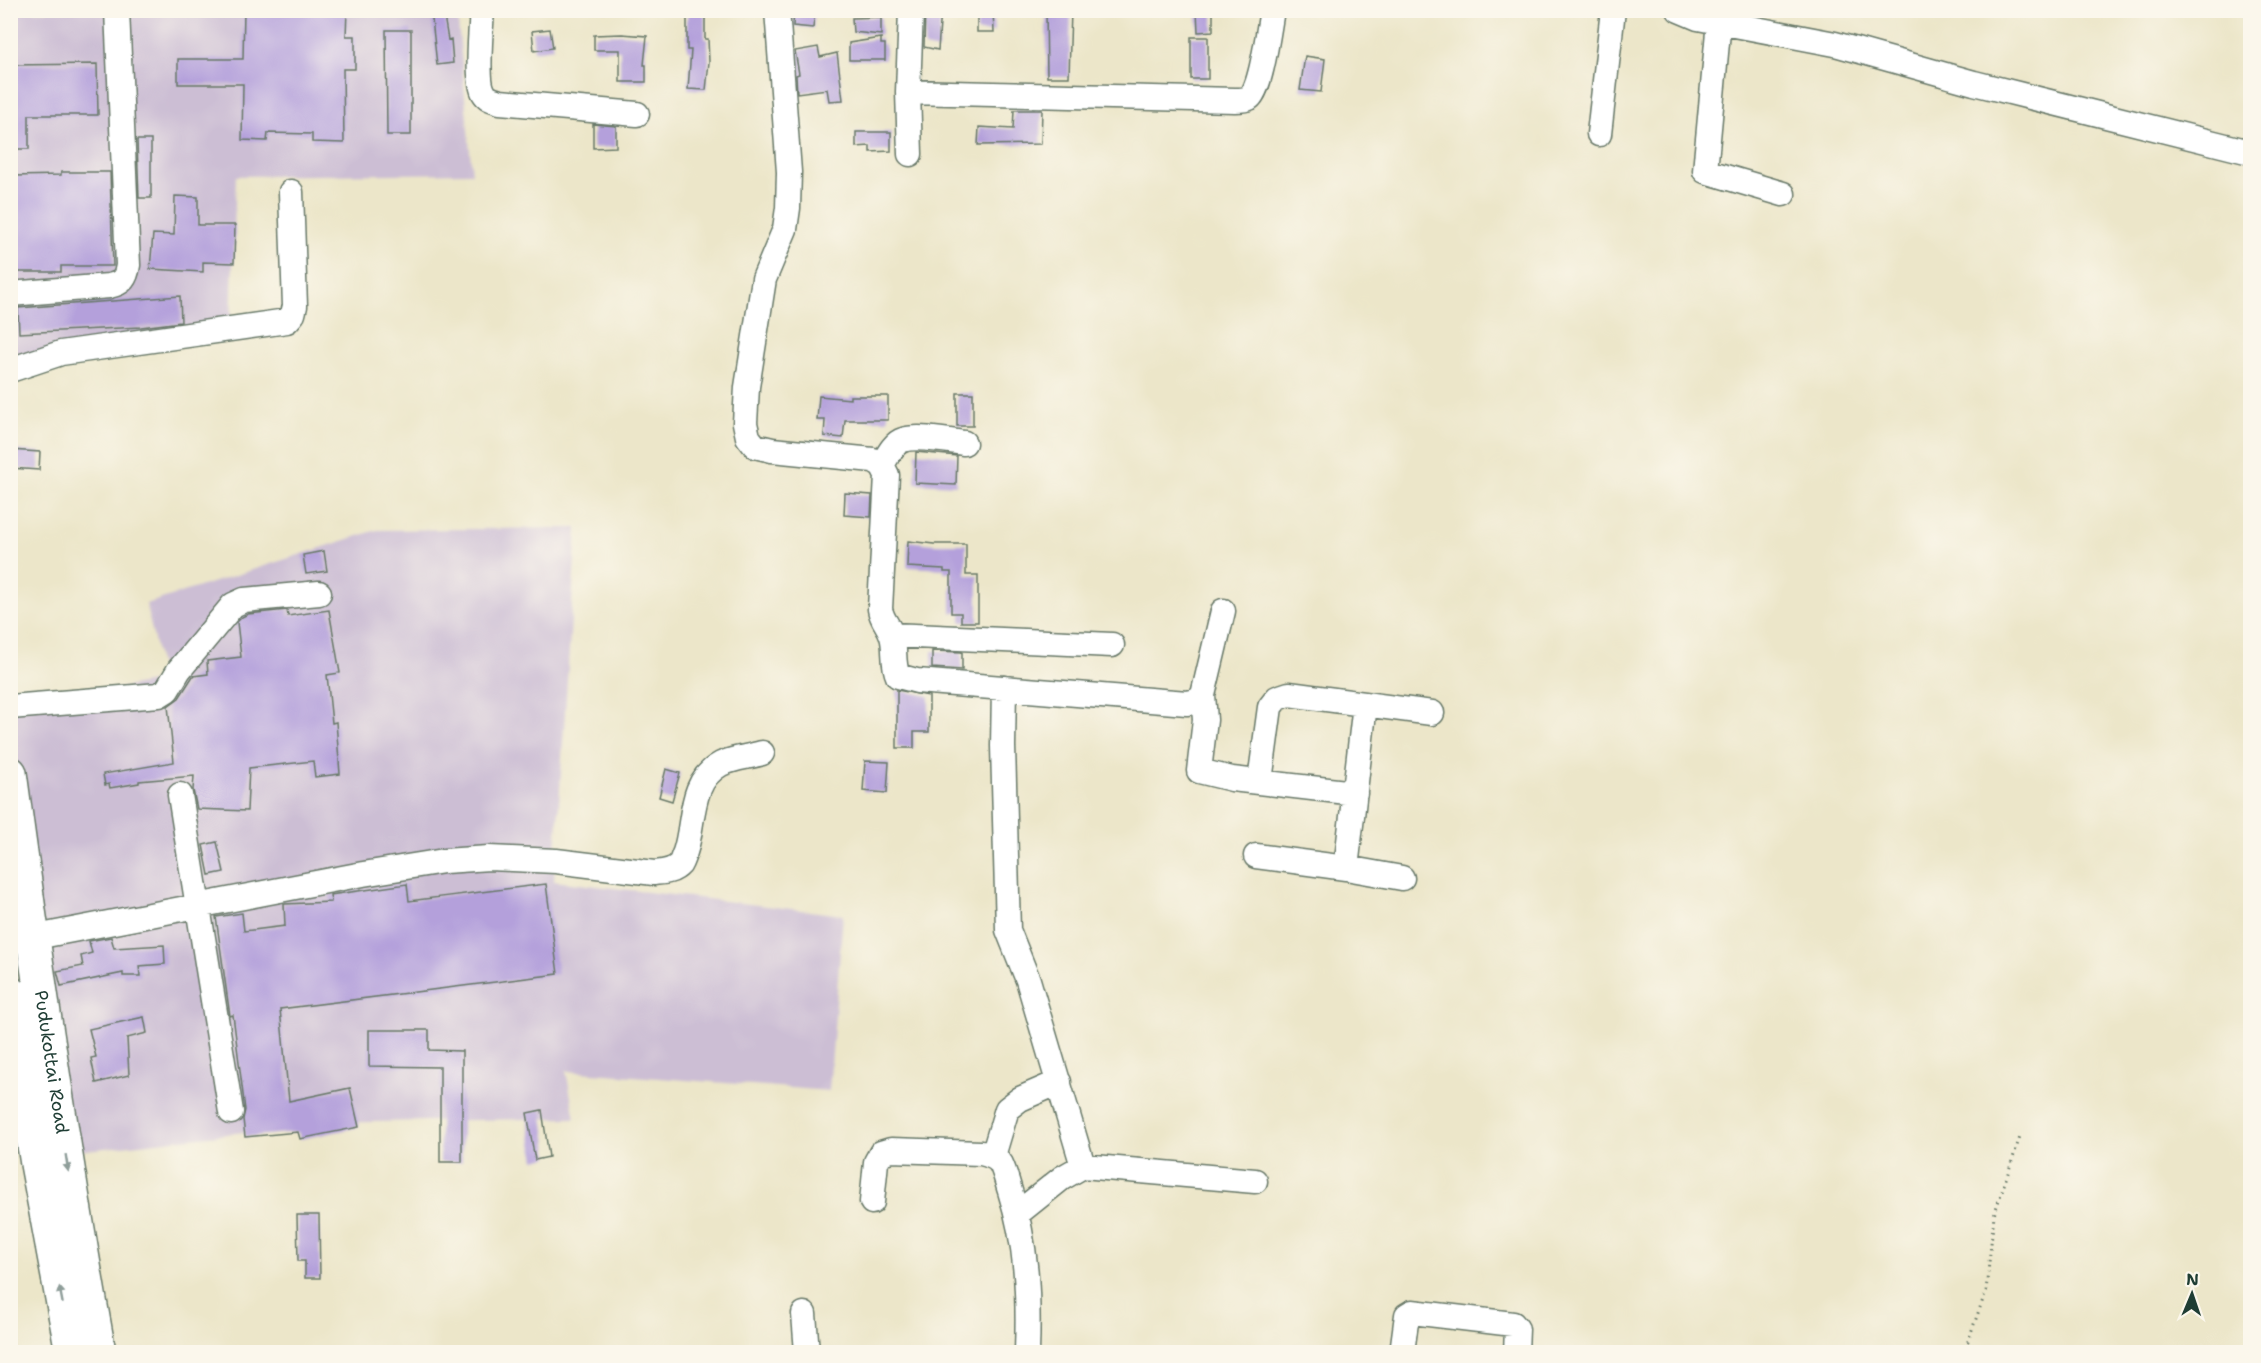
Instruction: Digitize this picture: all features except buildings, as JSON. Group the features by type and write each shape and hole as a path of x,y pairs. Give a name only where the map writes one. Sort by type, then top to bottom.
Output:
{"highway":[{"name":"Pudukottai Road","path":"10,773 21,940 72,1199 99,1353"},
{"name":"Pudukottai Road","path":"10,993 37,1164 72,1353"}],"street":[{"path":"10,294 109,286 120,283 126,276 128,265 117,10"},
{"path":"482,10 480,77 482,91 488,98 500,102 636,114"},
{"path":"777,10 789,172 788,208 785,229 764,279 747,387 745,423 748,437 755,446 772,450 873,460 882,465 887,475 880,609 882,619 892,635 895,670 898,676 917,681 1187,703 1197,701 1203,695"},
{"path":"910,154 908,92 911,10"},
{"path":"908,92 1248,99 1255,93 1272,10"},
{"path":"1599,134 1613,10"},
{"path":"1679,10 1698,18 1835,44 1974,83 2250,152"},
{"path":"1719,21 1704,171 1783,194"},
{"path":"10,370 61,353 287,321 293,314 295,306 291,192"},
{"path":"882,465 894,446 902,440 914,438 964,442"},
{"path":"10,707 159,695 167,690 179,670 233,605 244,600 319,593"},
{"path":"1223,610 1203,695 1205,720 1198,771 1232,779 1355,794"},
{"path":"892,635 1112,645"},
{"path":"1004,688 1003,757 1008,930 1029,980 1083,1166"},
{"path":"1260,782 1270,707 1277,698 1289,694 1432,713"},
{"path":"1346,868 1365,704"},
{"path":"21,940 363,874 444,861 489,858 544,860 654,873 670,871 681,864 687,846 690,815 697,792 708,775 721,764 762,753"},
{"path":"180,795 231,1112"},
{"path":"1256,856 1402,878"},
{"path":"993,1156 1007,1109 1020,1099 1059,1082"},
{"path":"872,1202 876,1162 881,1153 891,1150 981,1153 993,1156 1000,1163 1017,1214 1024,1246 1029,1303 1027,1353"},
{"path":"1017,1214 1062,1178 1083,1166 1255,1181"},
{"path":"1401,1353 1407,1315 1412,1312 1513,1324 1517,1329 1516,1353"},
{"path":"804,1314 807,1353"}],"path":[{"path":"1961,1353 1968,1341 1986,1291 1994,1215 2021,1134"}],"shaded area":[{"path":"11,11 457,11 472,173 236,176 231,322 11,363"},
{"path":"577,528 554,881 843,915 829,1091 566,1071 575,1118 323,1123 70,1152 11,790 10,709 163,680 146,604 377,530"}]}
